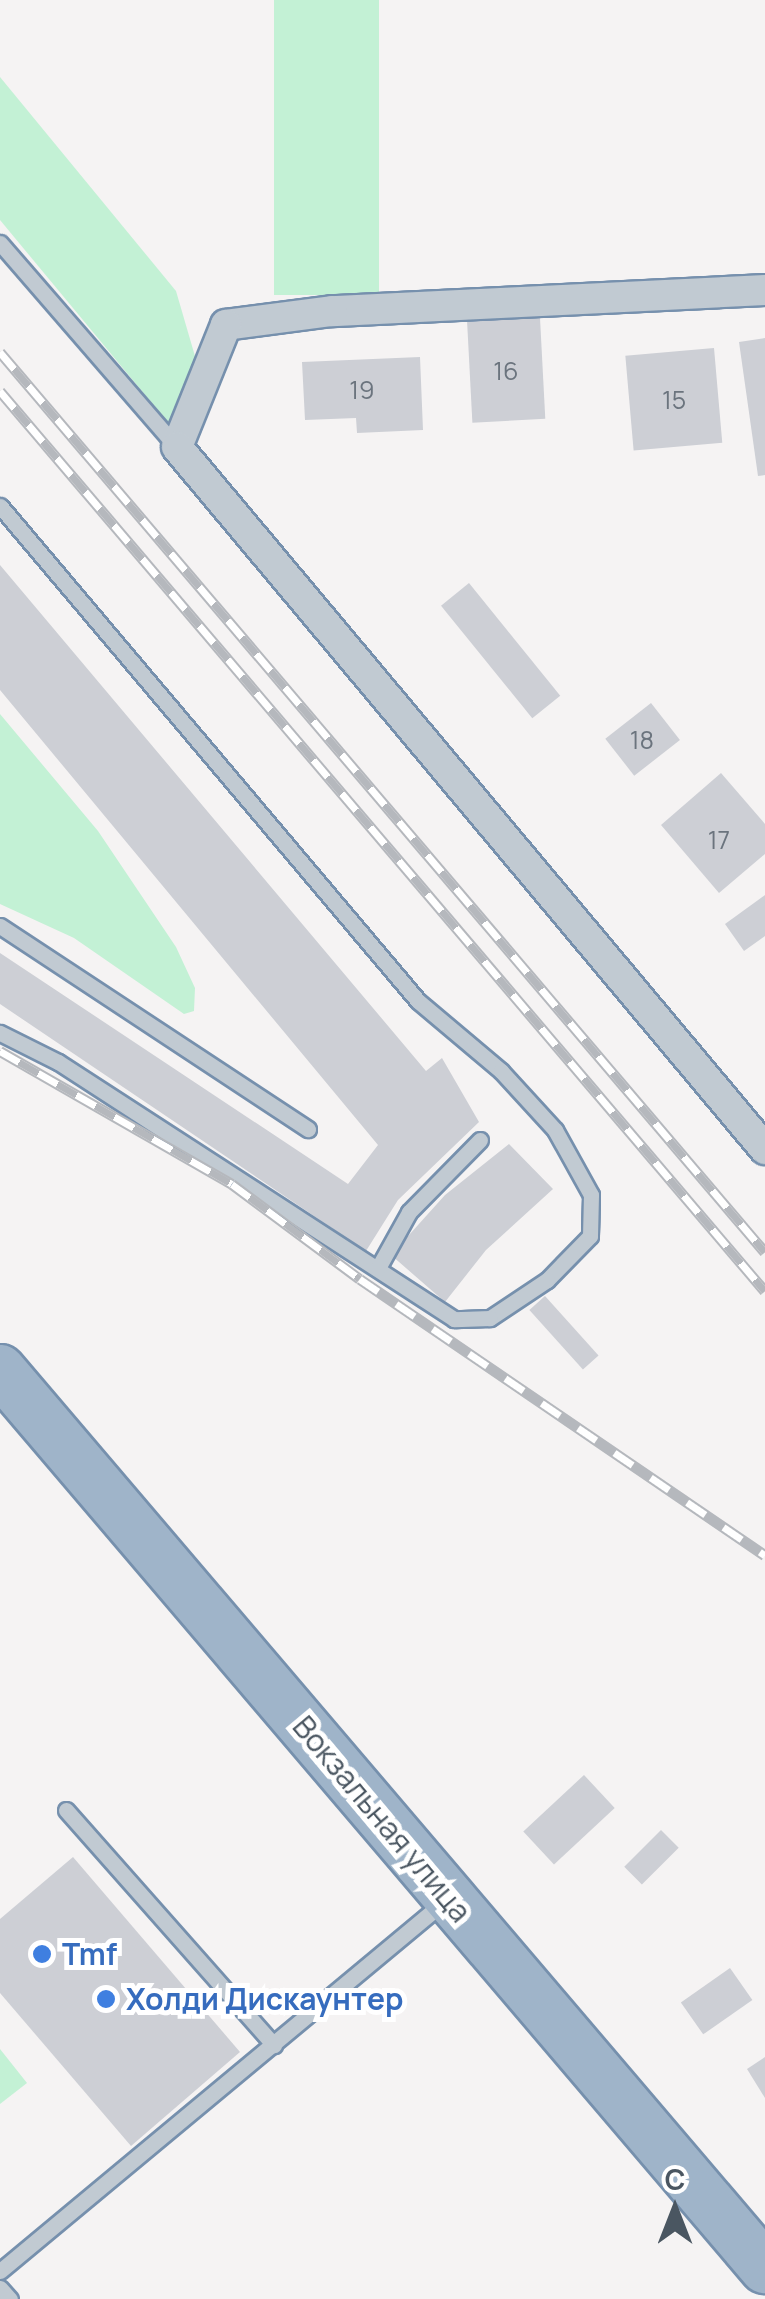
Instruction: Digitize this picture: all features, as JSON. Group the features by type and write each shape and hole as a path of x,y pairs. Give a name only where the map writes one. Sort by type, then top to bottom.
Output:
{"highway":[{"name":"Вокзальная улица","path":"0,1370 765,2268"}],"street":[{"path":"765,290 332,311 226,325 177,446 765,1149"}],"lane":[{"path":"0,243 177,446"},
{"path":"0,506 418,1000 501,1071 555,1130 591,1196 590,1236 548,1280 490,1318 454,1319 58,1062 0,1033"},
{"path":"0,926 308,1129"},
{"path":"378,1268 409,1212 480,1140"},
{"path":"66,1810 274,2046"},
{"path":"0,2271 449,1897"},
{"path":"0,2288 10,2299"}],"green space":[{"path":"274,0 379,0 379,295 274,295"},
{"path":"0,77 176,291 206,394 170,425 0,220"},
{"path":"0,714 98,831 176,947 195,988 194,1011 184,1014 74,938 0,904"},
{"path":"0,2049 27,2083 0,2104"}],"building":[{"path":"540,318 545,419 472,423 467,322"},
{"path":"765,338 765,475 758,476 739,342"},
{"path":"714,348 722,443 634,450 625,356"},
{"path":"420,357 423,430 357,433 356,418 305,420 302,362"},
{"path":"0,565 426,1071 442,1058 479,1122 398,1200 366,1251 0,1004 0,953 348,1184 378,1145 0,690"},
{"path":"469,583 560,696 532,718 441,606"},
{"path":"651,703 680,740 634,776 605,739"},
{"path":"721,773 765,824 765,854 719,893 661,825"},
{"path":"765,895 765,936 744,951 725,924"},
{"path":"509,1144 553,1189 486,1250 445,1302 391,1255 445,1195"},
{"path":"545,1296 599,1355 583,1370 529,1310"},
{"path":"584,1775 615,1808 554,1865 523,1832"},
{"path":"661,1830 679,1848 642,1884 624,1867"},
{"path":"73,1857 240,2052 131,2146 0,1993 0,1919"},
{"path":"730,1968 752,2000 703,2034 681,2002"},
{"path":"765,2057 765,2098 747,2069"}],"railway":[{"path":"0,352 765,1252"},
{"path":"0,391 765,1291"},
{"path":"0,1051 232,1184 360,1279 765,1555"}],"place":[{"name":"Tmf","path":"42,1954"},
{"name":"Холди Дискаунтер","path":"106,1999"}]}
